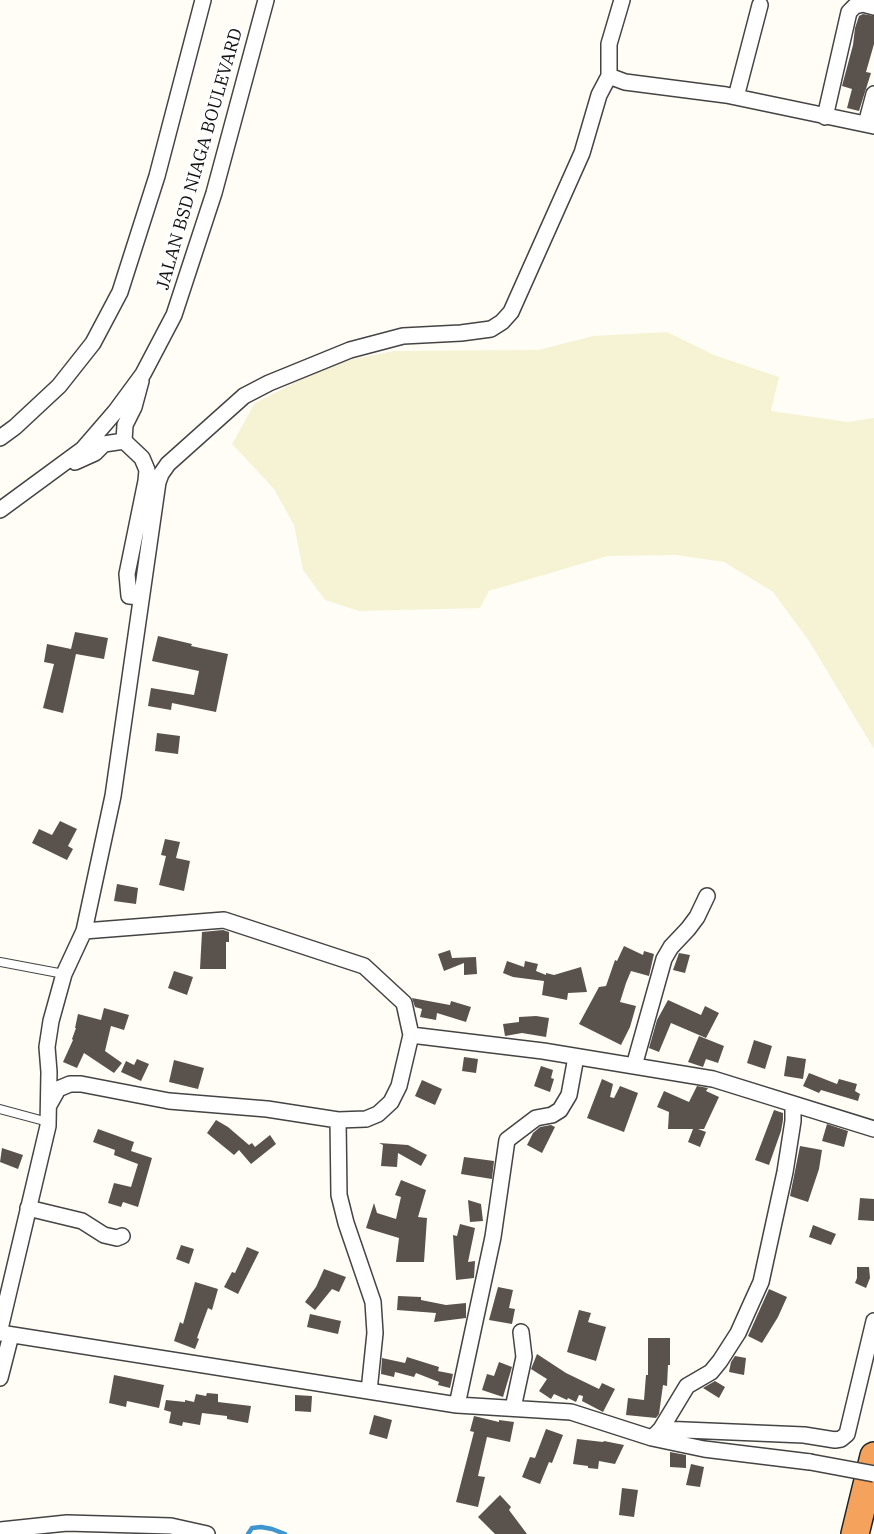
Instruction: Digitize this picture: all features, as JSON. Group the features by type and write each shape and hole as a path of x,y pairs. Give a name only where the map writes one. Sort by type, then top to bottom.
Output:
{"highway":[{"path":"855,1534 874,1456"}],"street":[{"name":"JALAN BSD NIAGA BOULEVARD","path":"0,438 59,386 93,343 120,292 158,176 203,0"},
{"name":"JALAN BSD NIAGA BOULEVARD","path":"0,510 83,449 115,412 143,374 174,315 196,253 266,0"},
{"path":"48,1114 47,1047 51,1021 64,974 84,931 113,796 161,474 168,464 244,396 277,379 350,350 403,336 491,329 512,312 582,153 599,95 609,76 609,44 622,0"},
{"path":"825,117 849,12 855,6 863,4 874,7"},
{"path":"736,97 760,5"},
{"path":"609,76 625,82 736,97 870,125 874,94"},
{"path":"124,441 125,425 134,407 143,374"},
{"path":"124,441 142,458 147,470 127,574 129,596 141,597"},
{"path":"53,472 95,453 104,444 124,441"},
{"path":"634,1066 664,959 671,947 693,923 707,896"},
{"path":"0,1378 4,1332 28,1208 48,1114 58,1089 70,1084 81,1084 169,1101 267,1109 338,1120 366,1119 378,1114 392,1102 399,1086 411,1035 404,1003 364,966 224,920 84,931"},
{"path":"411,1035 543,1051 713,1079 874,1129"},
{"path":"456,1405 493,1237 507,1140 536,1118 552,1115 560,1110 569,1095 576,1057"},
{"path":"657,1433 687,1386 711,1372 720,1361 738,1333 761,1282 787,1161 793,1105"},
{"path":"338,1120 339,1195 346,1223 373,1302 375,1333 369,1391"},
{"path":"28,1208 82,1221 104,1235 117,1239 122,1236"},
{"path":"657,1433 804,1435 841,1439 847,1434 874,1321"},
{"path":"4,1332 456,1405 571,1413 657,1433 704,1449 810,1462 874,1474"},
{"path":"513,1408 524,1357 521,1332"},
{"path":"0,1530 67,1523 171,1526 207,1534"}],"lane":[{"path":"0,962 64,974"},
{"path":"0,1108 48,1114"}],"shaded area":[{"path":"667,332 714,355 779,377 771,411 848,422 874,418 874,749 809,641 773,592 724,562 676,555 608,556 489,591 480,608 359,611 325,600 303,570 294,525 274,489 232,444 255,403 333,363 394,351 538,350 593,336"}],"building":[{"path":"863,14 874,16 874,44 866,72 871,73 859,111 847,108 852,89 842,86 855,28 859,16"},
{"path":"75,632 108,638 104,659 76,654 63,713 43,708 54,664 44,662 47,644 71,649"},
{"path":"158,636 228,654 216,712 172,703 171,710 148,706 151,688 194,695 199,671 152,661"},
{"path":"157,733 180,736 178,754 155,751"},
{"path":"60,821 77,829 68,846 73,849 67,860 32,843 39,829 52,835"},
{"path":"165,839 180,842 176,858 190,861 184,891 159,885 166,856 161,855"},
{"path":"117,884 138,888 136,904 114,901"},
{"path":"223,930 229,932 229,942 226,942 226,969 200,969 202,932"},
{"path":"624,946 643,955 644,951 654,954 649,976 631,971 626,983 620,1002 636,1006 630,1027 621,1045 579,1024 599,987 606,986 615,960 617,961"},
{"path":"450,950 452,958 476,957 477,974 464,975 464,963 444,971 438,954"},
{"path":"679,953 690,955 685,973 673,970"},
{"path":"507,961 524,967 525,961 538,964 536,971 546,975 546,973 554,975 581,967 587,992 568,993 567,1000 542,995 544,981 513,977 503,973"},
{"path":"174,971 193,977 187,995 168,988"},
{"path":"412,998 450,1005 451,1001 471,1007 466,1022 437,1013 436,1020 420,1017 422,1009 415,1007"},
{"path":"668,1000 701,1015 705,1006 719,1013 706,1038 671,1023 659,1052 649,1048 657,1020"},
{"path":"104,1008 129,1015 124,1030 111,1026 105,1051 122,1063 114,1073 84,1053 77,1068 63,1062 73,1040 78,1014 101,1020"},
{"path":"519,1017 549,1018 546,1037 522,1033 505,1036 503,1024 519,1022"},
{"path":"699,1036 724,1046 718,1063 706,1059 703,1067 688,1062"},
{"path":"754,1040 772,1046 765,1069 747,1063"},
{"path":"787,1056 806,1059 803,1079 784,1076"},
{"path":"464,1057 478,1059 476,1073 462,1071"},
{"path":"137,1059 149,1064 141,1081 121,1072 126,1061 134,1065"},
{"path":"174,1060 204,1068 198,1089 169,1082"},
{"path":"541,1066 553,1070 551,1078 554,1079 550,1092 534,1086"},
{"path":"809,1073 837,1084 839,1079 857,1084 855,1091 860,1094 858,1101 821,1090 819,1093 803,1086"},
{"path":"602,1079 613,1084 610,1097 614,1098 620,1086 638,1093 624,1132 587,1118"},
{"path":"422,1080 442,1089 435,1105 415,1096"},
{"path":"697,1086 708,1088 706,1091 719,1097 704,1129 698,1129 706,1132 700,1147 688,1142 693,1129 668,1129 669,1112 657,1107 664,1091 689,1102"},
{"path":"774,1110 783,1113 783,1120 769,1165 755,1160"},
{"path":"216,1120 249,1145 252,1143 255,1147 270,1135 276,1144 251,1164 239,1150 234,1155 207,1133"},
{"path":"827,1124 848,1131 844,1147 822,1141"},
{"path":"551,1125 555,1127 542,1153 527,1145 533,1133 540,1127"},
{"path":"98,1129 134,1142 131,1151 152,1158 138,1207 123,1202 121,1207 108,1203 114,1183 131,1187 138,1164 114,1155 115,1150 93,1142"},
{"path":"379,1143 408,1145 427,1155 421,1166 398,1153 397,1167 381,1166 383,1145"},
{"path":"800,1146 822,1150 819,1169 808,1202 790,1196"},
{"path":"2,1148 23,1155 18,1169 0,1162"},
{"path":"464,1157 494,1161 492,1179 461,1174"},
{"path":"401,1180 426,1190 418,1217 427,1218 424,1262 396,1262 399,1238 366,1228 374,1203 377,1213 396,1219 401,1197 395,1195"},
{"path":"860,1198 874,1199 874,1221 858,1220"},
{"path":"468,1200 481,1204 483,1221 470,1222"},
{"path":"460,1224 475,1228 468,1262 475,1261 474,1278 456,1280 453,1235 457,1236"},
{"path":"813,1225 836,1234 831,1245 809,1237"},
{"path":"181,1245 194,1249 189,1264 176,1259"},
{"path":"247,1247 259,1252 238,1294 224,1287 232,1272 235,1273"},
{"path":"857,1267 869,1267 870,1278 866,1288 855,1283"},
{"path":"324,1269 346,1277 339,1292 332,1289 315,1310 305,1302 316,1287"},
{"path":"195,1282 218,1289 212,1310 208,1308 195,1349 174,1341 180,1322 183,1324"},
{"path":"498,1287 513,1290 509,1308 515,1309 512,1324 489,1320"},
{"path":"769,1289 787,1297 762,1343 748,1336"},
{"path":"398,1296 421,1297 421,1300 446,1305 466,1303 466,1318 434,1322 436,1313 397,1310"},
{"path":"579,1310 591,1313 588,1322 606,1327 596,1361 567,1352"},
{"path":"310,1314 341,1321 338,1334 307,1327"},
{"path":"648,1338 670,1338 667,1386 663,1385 659,1414 656,1418 626,1415 628,1398 644,1400 646,1375 648,1375"},
{"path":"537,1354 566,1373 599,1389 602,1383 615,1389 603,1412 582,1401 583,1396 579,1395 576,1402 554,1394 551,1399 539,1391 547,1379 531,1369"},
{"path":"735,1356 746,1358 744,1375 729,1372"},
{"path":"407,1357 439,1367 438,1371 453,1374 450,1388 438,1385 439,1382 416,1373 414,1377 395,1372 394,1377 381,1374 382,1358 405,1363"},
{"path":"499,1362 512,1367 503,1397 482,1390 487,1374 494,1376"},
{"path":"114,1375 164,1385 159,1408 127,1401 126,1407 109,1403"},
{"path":"715,1381 725,1387 719,1398 703,1388"},
{"path":"207,1393 218,1394 218,1402 251,1406 248,1423 227,1419 227,1416 202,1413 200,1425 183,1422 182,1426 169,1423 171,1412 164,1410 166,1400 194,1402 196,1394 206,1396"},
{"path":"295,1395 312,1396 311,1412 295,1411"},
{"path":"374,1415 392,1420 387,1439 369,1434"},
{"path":"474,1416 499,1422 499,1420 514,1422 510,1442 487,1437 478,1476 485,1477 478,1507 456,1502 474,1432 470,1431"},
{"path":"546,1429 563,1435 552,1463 549,1462 540,1484 522,1477 530,1457 535,1458"},
{"path":"577,1439 624,1445 615,1464 599,1461 598,1469 588,1468 588,1466 573,1464"},
{"path":"670,1452 686,1455 686,1468 670,1467"},
{"path":"691,1464 704,1467 700,1487 686,1485"},
{"path":"622,1488 638,1490 634,1517 619,1515"},
{"path":"500,1495 511,1507 509,1510 527,1534 495,1534 478,1517"}],"waterway":[{"path":"248,1534 252,1528 261,1527 285,1534"}]}
